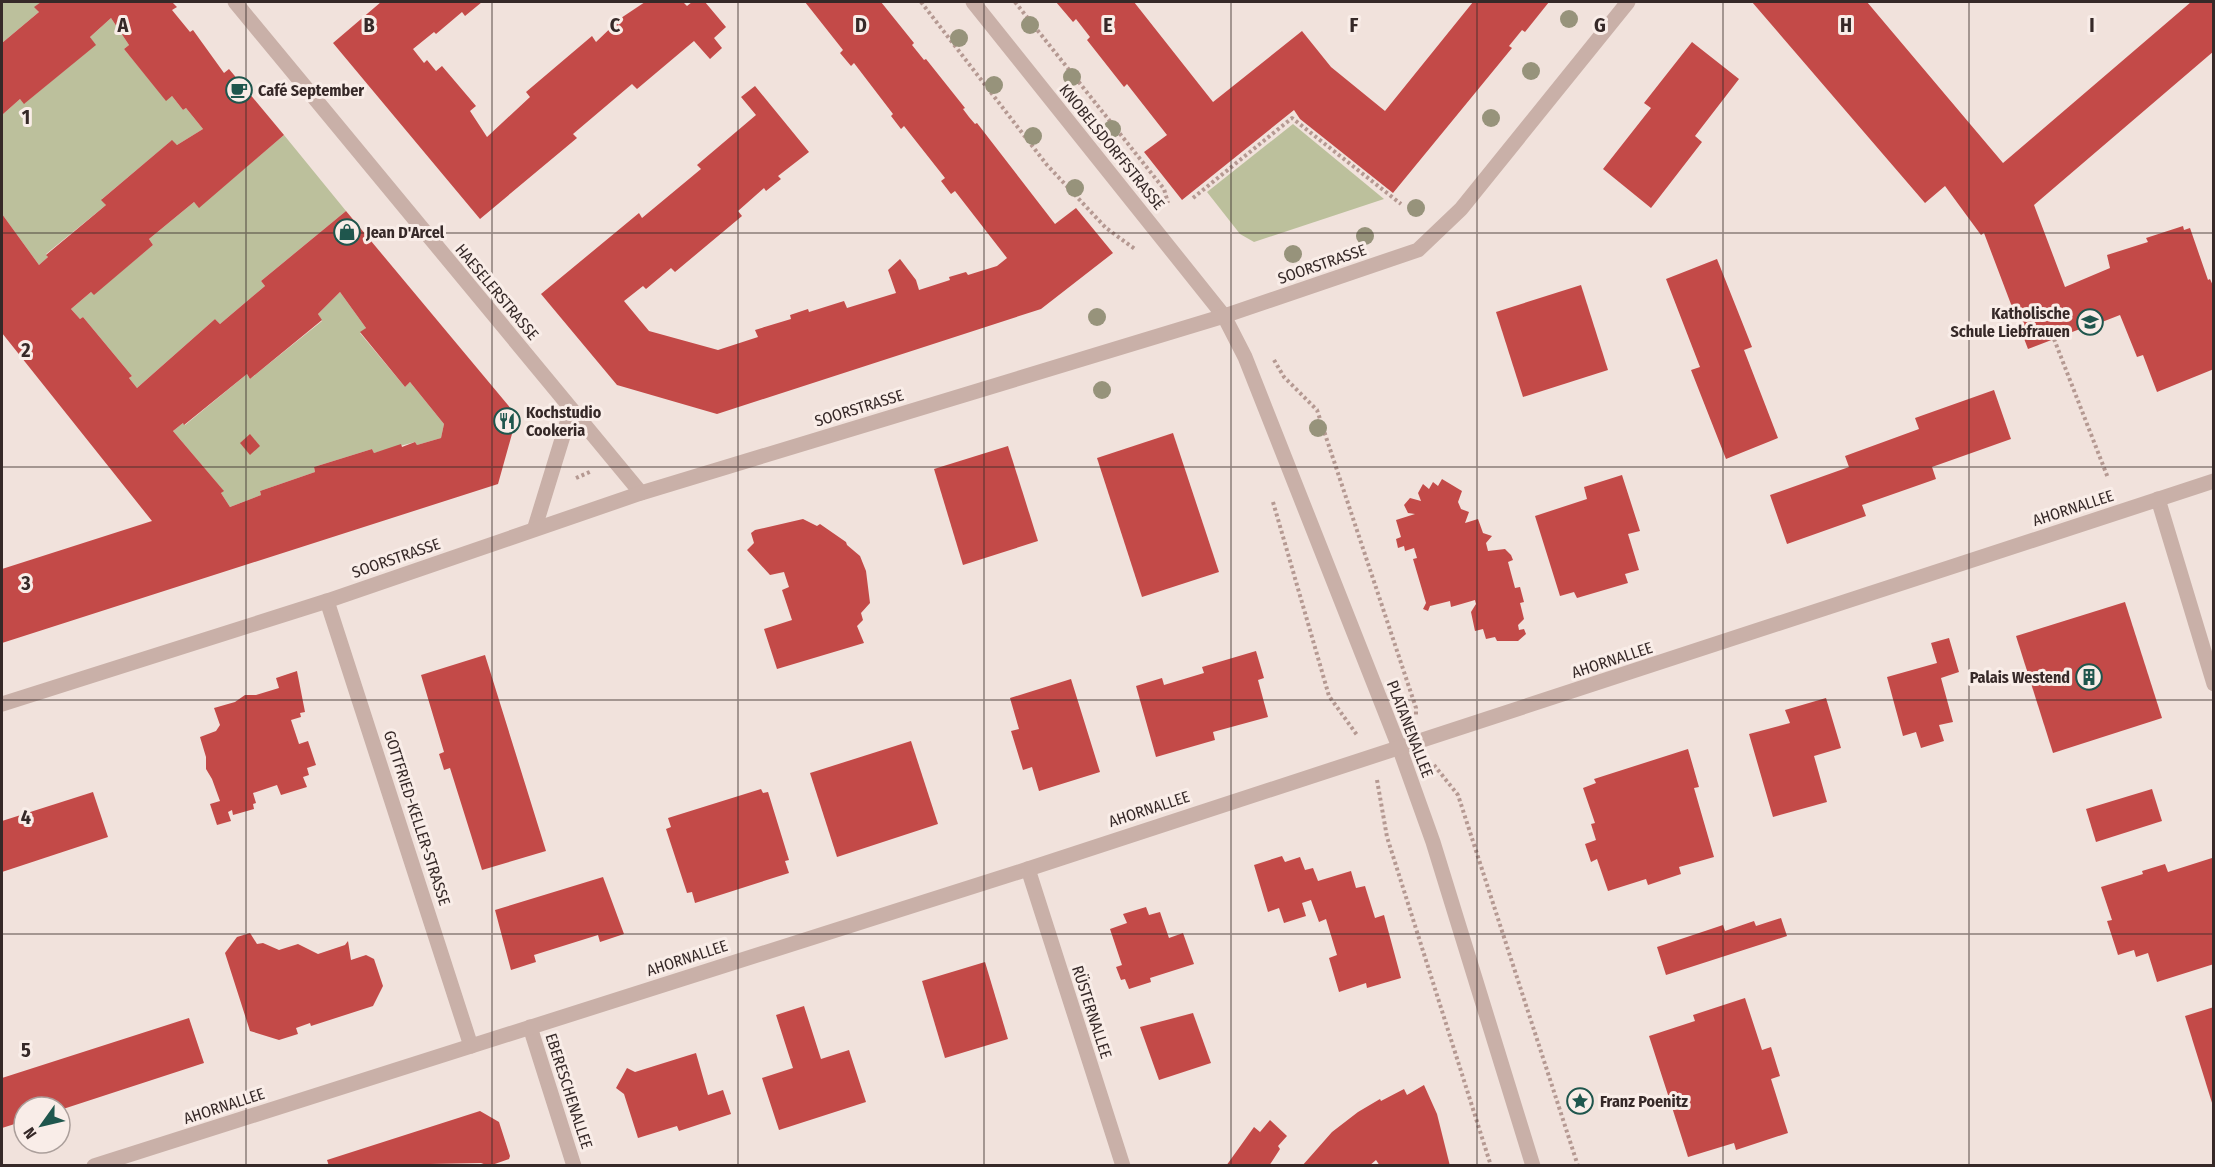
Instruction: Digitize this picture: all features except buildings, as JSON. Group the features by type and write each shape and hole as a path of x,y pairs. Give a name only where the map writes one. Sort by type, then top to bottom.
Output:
{"street":[{"name":"HAESELERSTRASSE","path":"234,2 641,493"},
{"name":"KNOBELSDORFFSTRASSE","path":"973,2 1224,316"},
{"name":"SOORSTRASSE","path":"2,704 327,601 535,527 641,493 1224,316 1418,250 1461,209 1628,2"},
{"name":"PLATANENALLEE","path":"1224,316 1253,376 1399,747 1433,842 1533,1166"},
{"path":"535,527 571,410"},
{"name":"AHORNALLEE","path":"94,1166 1028,869 2214,481"},
{"path":"2158,499 2214,684"},
{"name":"GOTTFRIED-KELLER-STRASSE","path":"327,601 471,1046"},
{"name":"RÜSTERNALLEE","path":"1028,869 1122,1166"},
{"name":"EBERESCHENALLEE","path":"530,1027 574,1166"}],"path":[{"path":"921,2 1047,165 1106,228 1128,242 1140,255"},
{"path":"1015,2 1164,189 1171,212"},
{"path":"1193,198 1292,118 1401,204"},
{"path":"2054,339 2108,478"},
{"path":"1284,377 1317,410 1416,708 1417,724"},
{"path":"572,479 598,469"},
{"path":"1272,501 1329,696 1361,742"},
{"path":"1428,756 1458,795 1578,1166"},
{"path":"1376,777 1387,837 1491,1166"}],"green space":[{"path":"2,2 41,2 35,7 39,12 2,43"},
{"path":"111,18 129,45 124,49 166,100 172,96 183,110 186,108 203,129 177,145 171,141 102,199 106,205 46,254 48,257 39,265 2,214 2,115 20,99 25,103 95,45 90,37"},
{"path":"1293,124 1384,199 1254,242 1240,234 1207,192"},
{"path":"284,135 346,211 261,281 265,286 220,324 215,319 137,388 129,378 132,376 83,317 80,319 71,309 91,292 94,294 153,245 149,239 194,202 199,207"},
{"path":"340,292 366,328 360,333 405,387 410,382 444,424 441,438 374,453 372,449 314,467 315,472 260,491 261,495 230,507 221,493 223,490 173,431 183,423 185,425 247,374 250,379 322,321 318,314"}],"place":[{"name":"Café September","path":"239,90"},
{"name":"Jean D'Arcel","path":"347,232"},
{"name":"Katholische Schule Liebfrauen","path":"2090,322"},
{"name":"Kochstudio Cookeria","path":"507,421"},
{"name":"Palais Westend","path":"2089,677"},
{"name":"Franz Poenitz","path":"1580,1101"}]}
